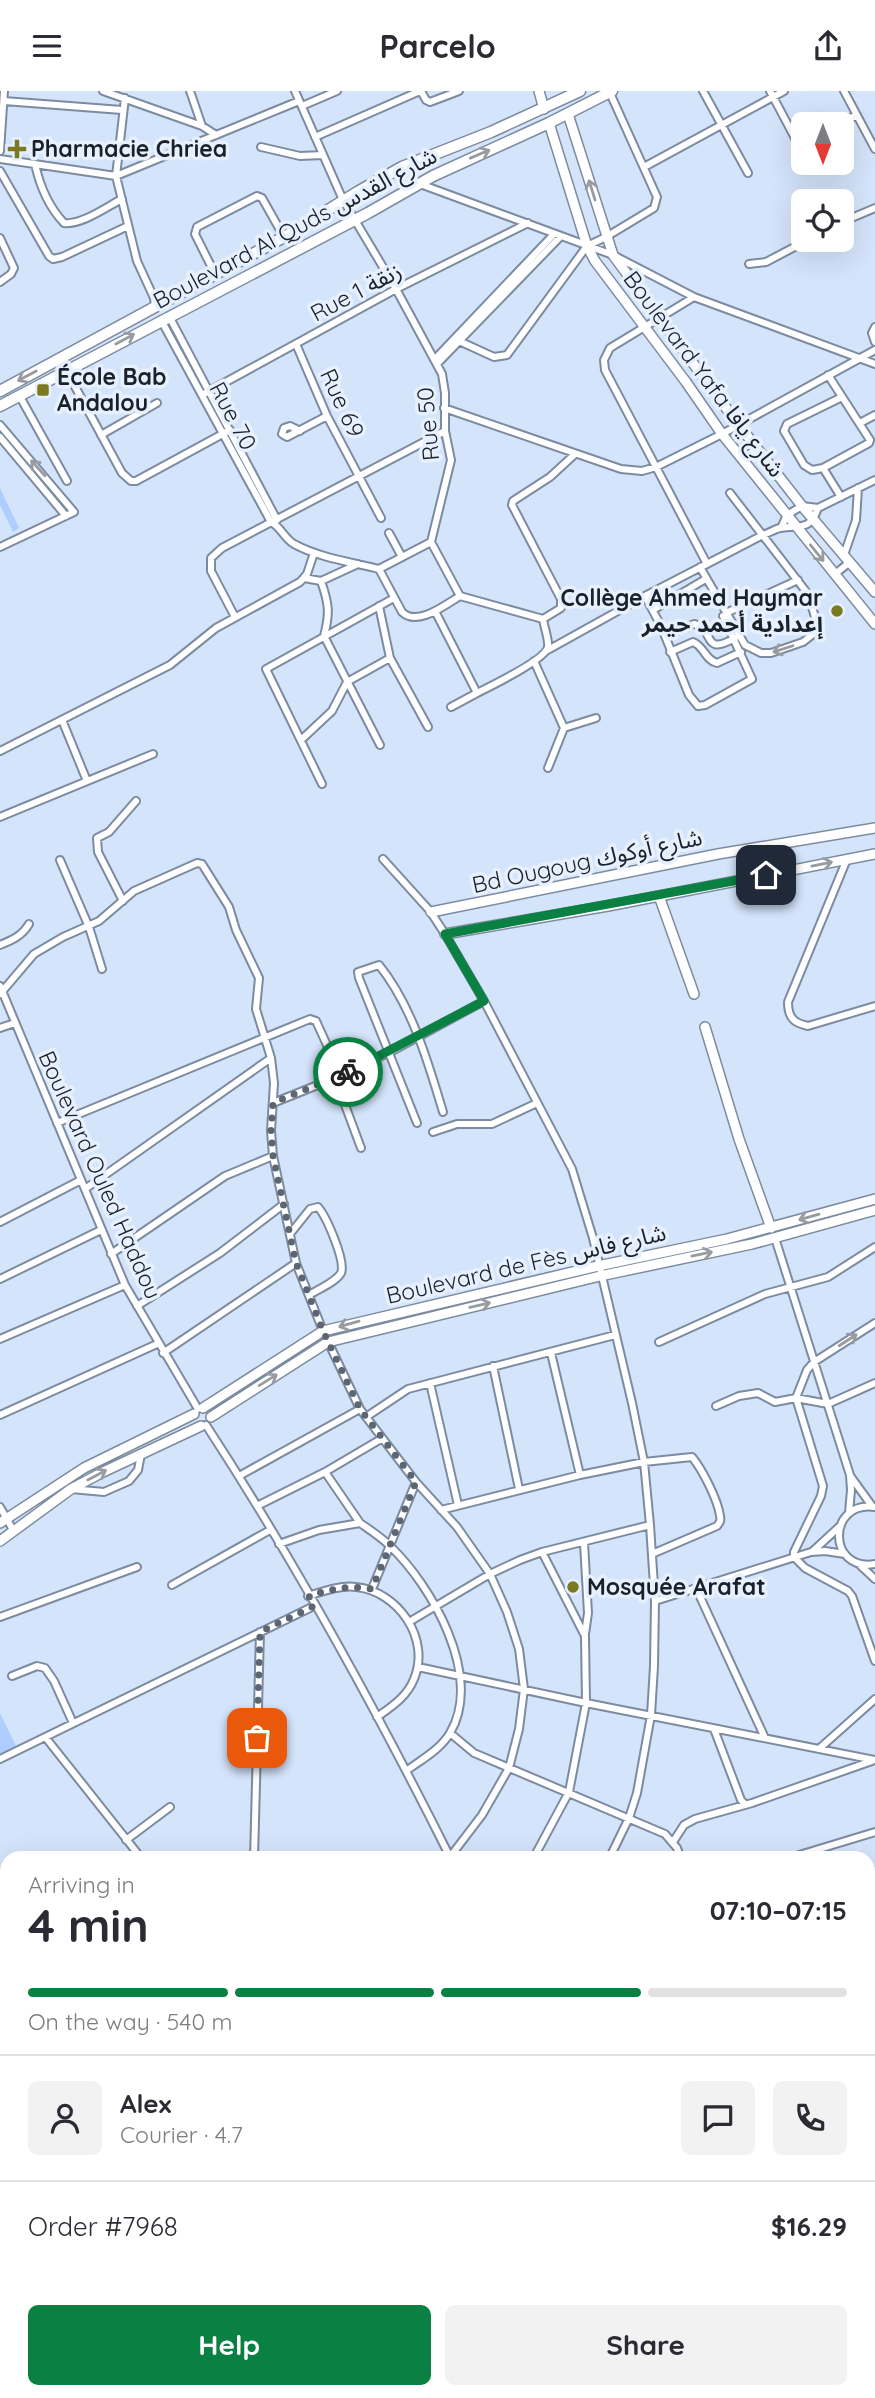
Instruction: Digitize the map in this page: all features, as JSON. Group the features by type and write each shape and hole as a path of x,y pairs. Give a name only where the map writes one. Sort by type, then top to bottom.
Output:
{"main road":[{"name":"Boulevard Al Quds شارع القدس","path":"0,391 157,302 284,237 402,167 544,109 563,95 580,91"},
{"name":"Boulevard Al Quds شارع القدس","path":"0,406 447,168 611,92"}],"street":[{"path":"0,151 4,91"},
{"path":"103,91 201,126 216,135"},
{"path":"190,91 201,126"},
{"name":"Rue 50","path":"295,91 343,200 436,361 444,383 444,431 450,452 450,467 431,542"},
{"path":"0,159 116,176 216,135 337,91"},
{"path":"315,137 420,91 430,102 459,91"},
{"path":"539,91 544,109"},
{"path":"703,91 748,173"},
{"path":"644,167 721,126 771,94 784,91"},
{"path":"844,91 873,139 875,149"},
{"path":"459,341 494,357 507,355 587,246 654,208 657,197 611,92"},
{"path":"771,94 791,131"},
{"path":"125,98 116,176 137,261 157,302"},
{"path":"4,100 122,110"},
{"name":"Boulevard Yafa شارع يافا","path":"568,114 613,255 738,424 802,506 875,592"},
{"name":"Boulevard Yafa شارع يافا","path":"549,123 587,246 595,261 687,382 722,434 875,624"},
{"path":"261,146 306,156 323,155"},
{"path":"35,164 47,200 64,223 71,224 122,199"},
{"path":"0,171 49,257 53,259 128,226"},
{"path":"420,184 613,255 694,297 875,364"},
{"path":"215,274 195,233 197,227 219,215 257,196 262,198 284,237"},
{"path":"854,217 875,208"},
{"name":"Rue 1 زنقة","path":"202,395 396,289 528,223"},
{"path":"436,361 459,341 557,235"},
{"path":"436,361 557,235"},
{"path":"0,238 13,268 11,274 0,282"},
{"path":"749,264 765,262 791,249"},
{"path":"694,297 610,348 604,360 605,370 656,467 701,566 745,645 761,653 771,653 803,642 812,635 815,626 812,603 798,580 730,493"},
{"name":"Rue 70","path":"165,318 210,391 275,522"},
{"name":"Rue 70","path":"165,318 223,434 275,522 291,542 314,553 379,569"},
{"path":"875,327 872,333 875,342"},
{"name":"Rue 69","path":"296,344 327,417 381,518"},
{"path":"444,408 629,472 656,467 875,350"},
{"path":"66,370 122,473 131,481 230,430"},
{"path":"687,382 699,371"},
{"path":"828,375 860,423 870,442 823,468 812,470 804,465 784,431 787,424 842,397"},
{"path":"19,395 67,481"},
{"path":"101,435 158,403"},
{"path":"860,423 875,415"},
{"path":"300,431 327,417"},
{"path":"0,425 74,512 0,547"},
{"path":"235,617 211,571 211,558 222,548 444,431"},
{"path":"0,437 66,516"},
{"path":"744,461 757,446"},
{"path":"460,596 435,611 416,618 407,617 379,569 431,542 460,596 542,619 561,608 561,599 512,505 513,501 551,477 575,454"},
{"path":"823,468 841,497"},
{"path":"781,528 787,515 802,506 818,508 875,479"},
{"path":"835,575 847,558 856,520 858,488"},
{"path":"451,707 534,661 546,651 701,566 781,528 797,529 814,519 818,508"},
{"path":"389,533 402,557"},
{"path":"304,579 314,553"},
{"path":"0,751 170,665 216,628 304,579 321,581 358,564"},
{"path":"645,596 694,704 700,706 751,680 752,675 704,580 701,566"},
{"path":"653,610 704,580"},
{"path":"726,613 798,580"},
{"path":"321,581 328,601 329,617 324,636 380,745"},
{"path":"322,784 266,669 394,598"},
{"path":"379,606 390,658 428,727"},
{"path":"435,611 477,693"},
{"path":"542,619 548,643 546,651"},
{"path":"665,636 694,624 701,627 716,646 735,638"},
{"path":"670,652 693,642 698,644 710,660 717,663 741,652"},
{"path":"301,740 332,711 347,682 390,658"},
{"path":"534,661 564,728 548,768"},
{"path":"564,728 596,718"},
{"path":"62,720 88,781"},
{"path":"0,817 153,754"},
{"path":"123,901 98,852 97,838 109,832 136,801"},
{"name":"Bd Ougoug شارع أوكوك","path":"431,912 718,854 875,828"},
{"name":"Bd Ougoug شارع أوكوك","path":"445,934 875,854"},
{"path":"383,859 431,912 484,1001 572,1169 593,1238 644,1462 655,1601 651,1715 637,1793 629,1818 613,1851"},
{"path":"847,859 788,1002 788,1010 791,1018 798,1024 808,1026 875,1006"},
{"path":"60,860 89,927 102,969"},
{"path":"1,991 34,954 63,937 89,927 144,886 197,863 202,864 229,907 236,930 259,978 256,1009 271,1058 274,1083 271,1131 273,1156 296,1263 323,1331 360,1409 416,1482 457,1527 490,1574 507,1612 519,1649 524,1689 519,1729 509,1767 482,1815 456,1851"},
{"path":"659,896 694,994"},
{"path":"0,945 16,938 29,924"},
{"path":"417,1123 359,978 359,970 380,966 400,998 418,1037 443,1112"},
{"name":"Boulevard Ouled Haddou","path":"1,991 125,1286 198,1411"},
{"path":"273,1103 338,1077 390,1052 484,1001"},
{"path":"57,1123 211,1061 265,1036 314,1019 338,1077 361,1148"},
{"path":"0,1028 15,1023"},
{"path":"705,1027 739,1139 771,1228"},
{"path":"85,1189 271,1058"},
{"path":"433,1132 457,1124 492,1124 537,1104"},
{"path":"111,1254 225,1177 273,1156"},
{"path":"0,1222 81,1180"},
{"name":"Boulevard de Fès شارع فاس","path":"0,1541 71,1489 206,1423 328,1342 875,1199"},
{"path":"137,1306 220,1253 284,1204"},
{"path":"290,1234 310,1209 320,1207 328,1220 342,1269 339,1276 309,1295"},
{"name":"Boulevard de Fès شارع فاس","path":"3,1521 84,1468 198,1411 323,1331 599,1271 775,1238 875,1210"},
{"path":"0,1279 101,1230"},
{"path":"775,1238 850,1475 849,1513"},
{"path":"659,1342 745,1302 828,1277 875,1247"},
{"path":"163,1353 296,1263"},
{"path":"0,1339 125,1286"},
{"path":"794,1557 795,1548 821,1496 823,1486 796,1398 807,1370 814,1362 875,1323"},
{"path":"366,1417 408,1389 615,1335"},
{"path":"0,1415 157,1344"},
{"path":"551,1353 580,1475"},
{"path":"493,1366 519,1489"},
{"path":"430,1383 458,1505"},
{"path":"716,1406 750,1393 763,1394 775,1402 796,1398 828,1404 875,1383"},
{"path":"239,1476 360,1409"},
{"path":"206,1423 194,1422 198,1411 209,1411 206,1423 309,1596 447,1851"},
{"path":"257,1506 325,1472 382,1439"},
{"path":"71,1489 97,1493 129,1481 138,1470 141,1454"},
{"path":"441,1510 580,1475 644,1462 692,1457 704,1477 721,1520 717,1526 652,1554"},
{"path":"325,1472 360,1523 390,1546 436,1605 461,1676 459,1703 450,1733 437,1748 406,1771"},
{"path":"850,1475 874,1507"},
{"path":"372,1589 416,1482"},
{"path":"0,1507 3,1521 13,1530"},
{"path":"811,1552 839,1527 849,1513 859,1507 874,1507"},
{"path":"279,1544 319,1530 360,1523"},
{"path":"409,1622 490,1574 542,1552 650,1525"},
{"path":"839,1527 840,1546 845,1554 875,1579"},
{"path":"172,1585 270,1530"},
{"path":"537,1851 569,1792 586,1703 585,1636 588,1613 584,1543"},
{"path":"542,1552 585,1636"},
{"path":"655,1601 811,1552 845,1554"},
{"path":"794,1557 805,1568 848,1591 852,1596 875,1661"},
{"path":"859,1564 875,1564"},
{"path":"0,1617 137,1567"},
{"path":"309,1596 353,1586 372,1589 399,1608 409,1622 415,1639 418,1667 414,1681 405,1695 377,1717"},
{"path":"696,1588 765,1738"},
{"path":"0,1759 314,1606"},
{"path":"254,1851 260,1632"},
{"path":"12,1676 37,1666 45,1668 54,1681 72,1723"},
{"path":"418,1667 875,1760"},
{"path":"820,1748 875,1699"},
{"path":"714,1729 741,1800 745,1804"},
{"path":"450,1733 474,1753 665,1834 677,1851"},
{"path":"46,1738 127,1840 132,1851"},
{"path":"673,1842 684,1825 875,1760"},
{"path":"127,1840 170,1807"},
{"path":"812,1851 875,1832"}],"shaded area":[{"path":"0,488 19,528 13,532 0,505"},
{"path":"0,1713 16,1746 0,1754"}],"way so far":[{"path":"257,1738 260,1632 314,1606 309,1596 353,1586 372,1589 416,1482 360,1409 323,1331 296,1263 273,1156 273,1103 348,1072"}],"place":[{"name":"Pharmacie Chriea","path":"17,149"},
{"name":"École Bab Andalou","path":"43,390"},
{"name":"Collège Ahmed Haymar إعدادية أحمد حيمر","path":"837,611"},
{"name":"Mosquée Arafat","path":"573,1587"}],"route":[{"path":"348,1072 484,1001 445,934 766,875"}]}
